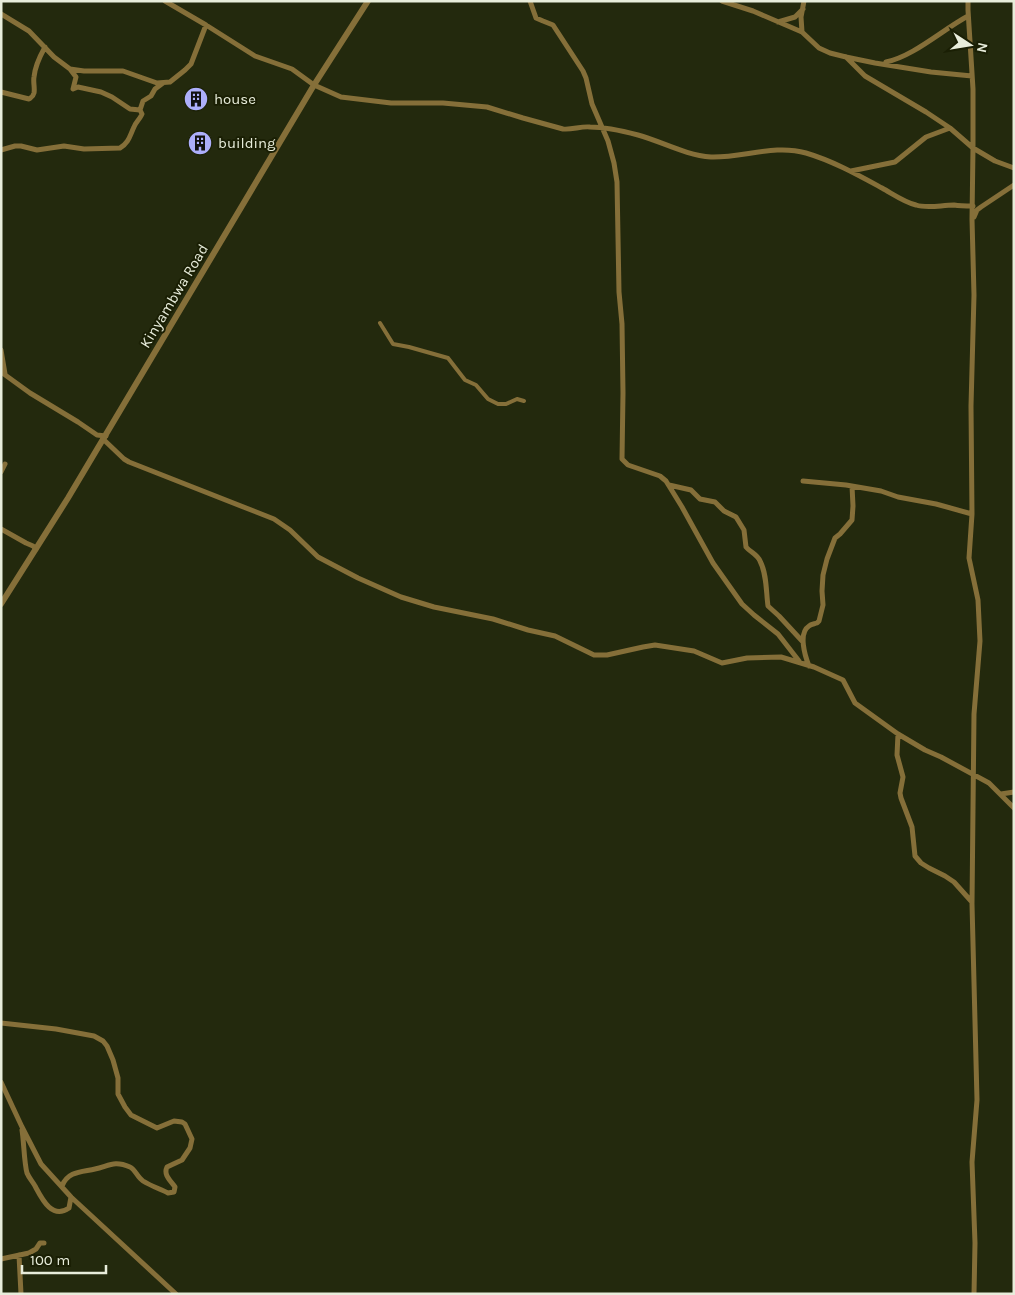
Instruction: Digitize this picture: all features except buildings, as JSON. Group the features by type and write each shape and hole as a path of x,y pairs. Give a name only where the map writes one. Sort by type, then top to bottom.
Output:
{"street":[{"path":"165,1 255,56 292,69 314,85 341,97 391,103 443,103 487,107 563,129 587,126 639,135 700,156 713,157 768,150 791,150 806,153 851,171 918,206 973,206"},
{"name":"Kinyambwa Road","path":"1,604 104,437 314,85 368,1"},
{"path":"530,1 536,18 553,26 583,71 592,104 603,128 614,163 617,182 619,284 622,324 622,459 628,465 660,476 668,484 705,549 742,604 778,634 800,663"},
{"path":"722,1 753,11 802,32 819,48 846,57 931,72 972,76"},
{"path":"802,32 801,17 804,1"},
{"path":"968,1 974,148 972,219 974,295 971,450 972,514 970,558 978,600 980,641 974,714 973,773 972,904 977,1100 972,1162 975,1243 974,1294"},
{"path":"777,22 789,20 803,9"},
{"path":"1,14 29,31 54,57 70,69 76,77 73,89 78,87 101,92 112,96 130,109 140,110"},
{"path":"881,64 909,53 968,16"},
{"path":"70,69 123,71 157,82 170,82 190,64 206,25"},
{"path":"1,92 31,98 34,91 36,68 45,46"},
{"path":"846,57 865,76 926,112 950,128 974,148 1002,164 1014,168"},
{"path":"1,150 15,146 38,150 64,146 84,149 120,148 130,138 133,128 142,114 140,110 143,101 151,96 155,89 163,83"},
{"path":"851,171 895,162 926,137 950,128"},
{"path":"972,219 977,210 1014,185"},
{"path":"380,323 393,344 448,358 466,380 476,385 488,399 498,404 506,404 517,399 524,401"},
{"path":"1,350 3,373 30,393 97,435 104,437 130,462 274,519 290,530 318,557 358,578 401,597 434,607 493,619 555,636 594,655 607,655 655,645 694,651 722,663 747,658 781,657 809,666 843,680 855,702 898,734 925,750 941,756 989,782 1014,808"},
{"path":"1,472 5,464"},
{"path":"803,481 881,491 898,498 936,504 972,514"},
{"path":"668,484 691,490 700,499 715,502 724,511 738,519 744,530 746,547 760,559 768,606 803,642"},
{"path":"809,666 803,642 804,635 807,628 817,623 820,617 823,605 823,575 833,541 852,520 852,486"},
{"path":"1,529 36,549"},
{"path":"898,734 897,755 903,777 900,793 912,827 915,856 921,863 954,882 970,899 972,904"},
{"path":"1001,794 1014,792"},
{"path":"1,1024 56,1029 94,1036 103,1040 107,1046 118,1078 118,1094 127,1111 131,1115 157,1128 174,1121 182,1122 192,1136 192,1142 182,1160 166,1169 165,1173 175,1187 174,1192 171,1194 143,1181 129,1167 113,1163 76,1172 64,1180 62,1186"},
{"path":"1,1082 41,1164 72,1197 176,1294"},
{"path":"22,1127 28,1173 49,1208 55,1212 64,1211 69,1208 72,1197"},
{"path":"1,1259 29,1253 36,1249 40,1243 44,1243"},
{"path":"19,1255 21,1294"}],"place":[{"name":"house","path":"196,99"},
{"name":"building","path":"200,143"}]}
